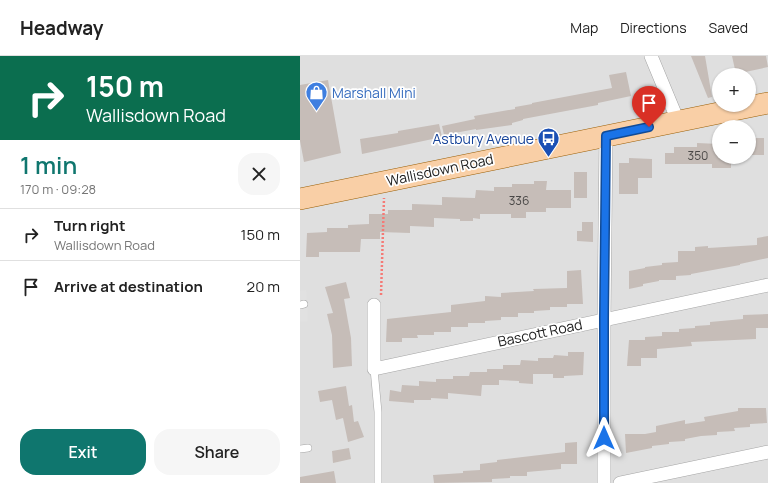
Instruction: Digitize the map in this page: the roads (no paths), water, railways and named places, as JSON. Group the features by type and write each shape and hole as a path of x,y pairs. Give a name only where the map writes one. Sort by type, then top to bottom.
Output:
{"main road":[{"name":"Wallisdown Road","path":"300,199 768,103"}],"street":[{"path":"651,56 678,121"},
{"path":"604,483 606,136"},
{"name":"Bascott Road","path":"374,369 768,285"},
{"path":"374,305 374,369"},
{"path":"620,483 768,452"}],"lane":[{"path":"374,369 378,412 378,483"},
{"path":"300,449 308,448"}],"place":[{"name":"Marshall Mini","path":"317,112"},
{"name":"Astbury Avenue","path":"549,158"}]}
